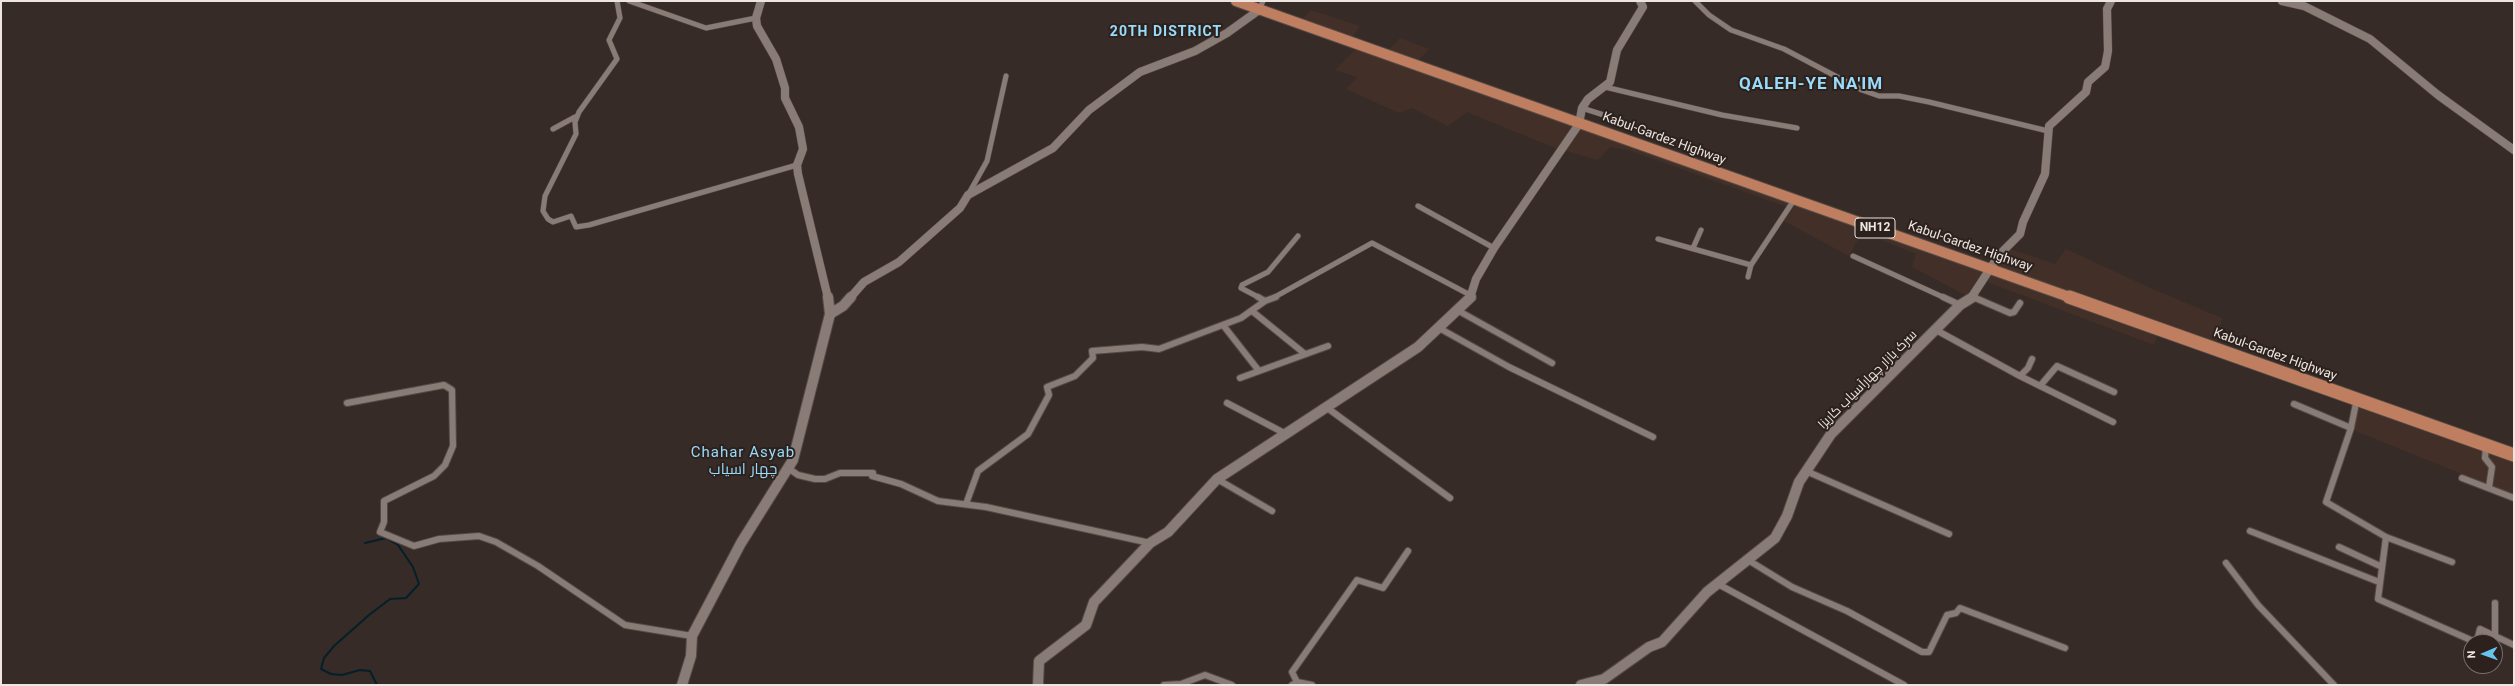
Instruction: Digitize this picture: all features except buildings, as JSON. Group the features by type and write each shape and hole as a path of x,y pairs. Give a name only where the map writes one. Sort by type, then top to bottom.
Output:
{"highway":[{"name":"Kabul-Gardez Highway","path":"1236,1 1261,5 1579,124 2514,454"}],"street":[{"path":"575,122 585,101 608,74 617,59 609,40 620,18 617,1"},
{"path":"629,1 658,13 688,20 706,28 756,18"},
{"path":"682,685 691,656 692,636 741,543 793,460 830,314 825,280 811,232 796,165 803,149 799,127 785,98 785,88 776,59 757,26 756,18 761,1"},
{"path":"1038,685 1040,661 1086,625 1094,602 1150,543 1168,532 1217,479 1418,348 1472,296 1476,279 1494,248 1579,124 1582,108 1588,99 1605,87 1615,64 1617,50 1642,7 1640,1"},
{"path":"1695,1 1709,15 1731,30 1784,49 1862,90 1879,96 1899,96 1929,102 2048,131 2049,126 2086,92 2088,82 2105,67 2108,51 2107,9 2111,1"},
{"path":"2282,1 2304,6 2370,39 2438,95 2514,150"},
{"path":"968,195 1007,176 1053,148 1089,110 1140,72 1195,51 1227,33 1261,5"},
{"path":"830,314 842,306 864,282 899,262 960,208 987,161 1006,76"},
{"path":"1605,87 1722,115 1797,128"},
{"path":"1582,108 1610,117"},
{"path":"554,129 568,119 575,118 576,134 550,183 543,212 553,222 571,216 576,227 796,165"},
{"name":"سرک بازار چهارآسیاب کاریزا","path":"1581,685 1604,679 1648,647 1662,642 1708,592 1775,538 1787,516 1806,471 1831,434 1960,305 1973,297 1992,269 1999,255 2020,234 2023,222 2046,174 2048,131"},
{"path":"1748,277 1751,265 1794,200"},
{"path":"1418,206 1494,248"},
{"path":"1693,248 1701,230"},
{"path":"1265,301 1241,288 1242,285 1268,272 1298,236"},
{"path":"1658,239 1751,265"},
{"path":"966,504 978,471 1028,434 1049,395 1046,387 1075,376 1094,358 1092,351 1142,347 1159,349 1223,325 1252,311 1265,301 1281,295 1372,243 1472,296"},
{"path":"1853,256 1960,305"},
{"path":"1973,297 2010,312 2014,312 2020,303"},
{"path":"1457,310 1552,363"},
{"path":"1252,311 1305,354"},
{"path":"1223,325 1259,371"},
{"path":"1439,328 1509,368 1654,437"},
{"path":"1936,330 2020,376 2113,422"},
{"path":"1240,378 1328,346"},
{"path":"2020,376 2028,368 2032,359"},
{"path":"2040,386 2057,366 2114,392"},
{"path":"347,403 444,385 452,390 453,446 445,465 434,476 384,501 384,522 380,532 414,546 439,539 479,536 496,542 538,566 625,625 645,630 692,636"},
{"path":"2357,398 2351,428 2326,502 2386,537 2452,562"},
{"path":"1227,403 1286,434"},
{"path":"2294,404 2351,428"},
{"path":"1326,407 1450,498"},
{"path":"2486,445 2485,458 2492,467 2488,486"},
{"path":"788,468 798,475 815,479 824,479 840,473 873,473 872,476 901,484 938,501 966,504 1150,543"},
{"path":"1806,471 1949,534"},
{"path":"2462,478 2488,486 2514,498"},
{"path":"1217,479 1272,511"},
{"path":"2250,531 2379,582"},
{"path":"2386,537 2380,566 2379,600 2463,636"},
{"path":"2339,546 2380,566"},
{"path":"1312,685 1294,684 1292,672 1357,580 1383,588 1408,551"},
{"path":"1748,560 1792,587 1847,611 1922,652 1930,652 1947,615 1956,613 1960,608 2065,648"},
{"path":"2226,563 2263,610 2334,685"},
{"path":"1718,584 1904,685"},
{"path":"2495,604 2495,634"},
{"path":"2478,634 2478,629 2490,634"},
{"path":"2503,640 2514,645"},
{"path":"1164,685 1181,684 1204,675 1232,685"}],"shaded area":[{"path":"1311,10 1360,26 1351,40 1300,21"},
{"path":"1400,38 1429,49 1416,63 1387,52"},
{"path":"1356,49 2159,330 2154,345 1987,282 1969,297 1912,267 1916,254 1862,232 1849,256 1782,220 1787,207 1628,150 1610,147 1598,160 1555,148 1467,112 1448,126 1412,108 1399,113 1346,89 1357,77 1335,70"},
{"path":"2004,247 2055,264 2066,249 2155,290 2222,318 2216,345 1991,266"},
{"path":"2353,398 2514,456 2514,495 2353,430"}],"waterway":[{"path":"365,543 386,538 398,545 413,567 419,584 406,598 390,599 369,615 334,646 324,658 321,669 331,674 342,675 360,670 370,671 377,685"}],"district":[{"name":"20TH DISTRICT","path":"1166,32"},
{"name":"QALEH-YE NA'IM","path":"1811,85"},
{"name":"Chahar Asyab چهار اسیاب","path":"743,462"}]}
